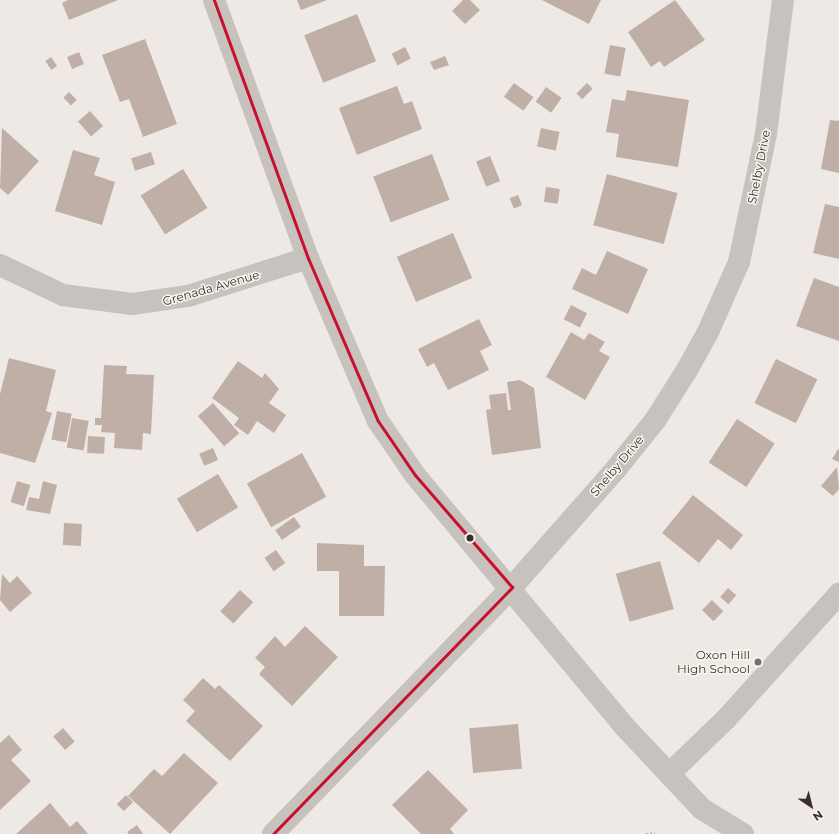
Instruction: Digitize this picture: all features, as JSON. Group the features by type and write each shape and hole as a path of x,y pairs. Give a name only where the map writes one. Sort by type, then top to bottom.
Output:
{"street":[{"path":"214,0 308,258 378,420 424,485 512,588 625,727 702,810 743,834"},
{"name":"Shelby Drive","path":"273,834 512,588 656,419 708,332 739,262 766,134 783,0"},
{"name":"Grenada Avenue","path":"0,265 24,279 63,294 132,304 188,296 308,258"},
{"path":"668,774 726,719 839,594"}],"path":[{"path":"646,834 655,833"}],"building":[{"path":"68,0 118,0 69,20 62,3"},
{"path":"297,0 327,0 301,10"},
{"path":"463,0 470,0 480,10 465,24 452,11"},
{"path":"542,0 601,0 589,24"},
{"path":"675,0 705,40 664,67 660,61 651,67 628,32"},
{"path":"357,14 376,61 323,83 304,35"},
{"path":"145,39 177,124 143,137 129,99 120,102 102,55"},
{"path":"610,45 626,48 620,77 604,73"},
{"path":"405,47 411,59 398,65 392,54"},
{"path":"79,52 84,64 72,69 67,57"},
{"path":"445,56 449,65 434,70 430,62"},
{"path":"51,57 57,66 51,70 45,61"},
{"path":"514,83 533,97 523,111 504,97"},
{"path":"587,83 593,89 582,99 576,94"},
{"path":"397,86 404,104 412,101 422,129 357,155 339,108"},
{"path":"546,87 562,98 551,113 536,102"},
{"path":"627,90 689,100 678,167 616,157 619,134 606,132 612,99 625,101"},
{"path":"69,92 77,100 71,105 63,98"},
{"path":"90,111 103,126 91,137 78,121"},
{"path":"830,120 839,121 839,173 821,169"},
{"path":"2,128 39,161 8,195 0,188"},
{"path":"541,128 560,132 556,151 537,147"},
{"path":"73,150 100,158 94,175 115,182 102,225 55,211"},
{"path":"151,152 155,164 135,171 131,158"},
{"path":"432,154 450,200 391,222 373,177"},
{"path":"490,156 500,181 486,187 476,162"},
{"path":"183,169 207,208 165,235 141,195"},
{"path":"607,174 678,193 664,244 593,225"},
{"path":"546,187 560,189 558,204 544,202"},
{"path":"518,195 522,205 514,209 510,198"},
{"path":"825,204 839,207 839,259 813,253"},
{"path":"453,233 472,278 416,302 397,257"},
{"path":"607,251 648,269 628,314 572,289 582,268 596,275"},
{"path":"814,278 839,287 839,341 796,326"},
{"path":"571,305 587,313 580,327 564,319"},
{"path":"479,319 492,345 480,351 489,370 448,390 434,363 427,367 418,349"},
{"path":"571,332 584,340 589,333 605,342 599,351 610,357 585,400 546,377"},
{"path":"9,358 56,370 46,411 52,413 35,463 0,453 0,394"},
{"path":"776,359 817,379 796,423 755,403"},
{"path":"238,361 262,378 265,373 279,389 269,403 286,415 274,433 257,421 248,435 234,425 239,418 212,398"},
{"path":"104,365 127,366 126,374 154,375 151,434 143,433 142,450 114,448 115,433 101,432 102,425 95,425 95,418 101,418"},
{"path":"520,380 534,388 541,448 492,455 486,410 491,409 489,395 506,393 508,410 511,410 507,382"},
{"path":"213,403 239,433 224,446 198,416"},
{"path":"57,411 72,414 66,442 51,439"},
{"path":"72,418 89,421 84,450 67,448"},
{"path":"737,419 775,444 746,487 709,463"},
{"path":"88,436 105,437 104,454 87,453"},
{"path":"213,448 218,460 204,466 199,454"},
{"path":"838,449 839,450 839,462 832,459"},
{"path":"302,453 326,497 271,527 247,484"},
{"path":"837,467 839,489 833,496 821,486"},
{"path":"218,474 238,507 197,532 177,499"},
{"path":"17,481 30,485 24,506 11,502"},
{"path":"43,481 57,485 50,514 26,510 29,497 39,499"},
{"path":"693,495 743,535 731,550 718,539 699,563 662,533"},
{"path":"294,517 301,527 282,540 275,530"},
{"path":"64,523 82,524 81,546 63,545"},
{"path":"317,543 364,545 364,566 385,566 384,616 339,616 339,571 317,571"},
{"path":"276,550 285,563 274,571 265,558"},
{"path":"660,561 674,609 630,622 616,574"},
{"path":"2,574 10,583 17,576 32,593 10,612 0,600"},
{"path":"728,588 736,595 728,604 720,597"},
{"path":"240,590 253,602 233,623 220,611"},
{"path":"712,600 723,611 713,621 702,610"},
{"path":"305,626 338,657 292,706 259,674 265,667 255,658 275,636 285,647"},
{"path":"203,678 215,689 219,685 263,726 230,761 186,721 195,711 183,700"},
{"path":"518,724 522,769 473,773 469,728"},
{"path":"63,728 75,742 65,750 53,737"},
{"path":"9,735 22,750 11,760 31,781 0,810 0,743"},
{"path":"184,753 218,783 170,834 128,796 154,769 162,776"},
{"path":"428,770 468,810 450,829 454,834 421,834 392,805"},
{"path":"126,795 133,802 124,811 117,804"},
{"path":"50,803 70,827 77,821 88,834 16,834"},
{"path":"137,825 143,834 129,834 127,832"}],"transit line":[{"path":"214,0 308,258 378,421 415,475 512,587"},
{"path":"273,834 512,587"}],"place":[{"name":"Oxon Hill High School","path":"758,662"}]}
